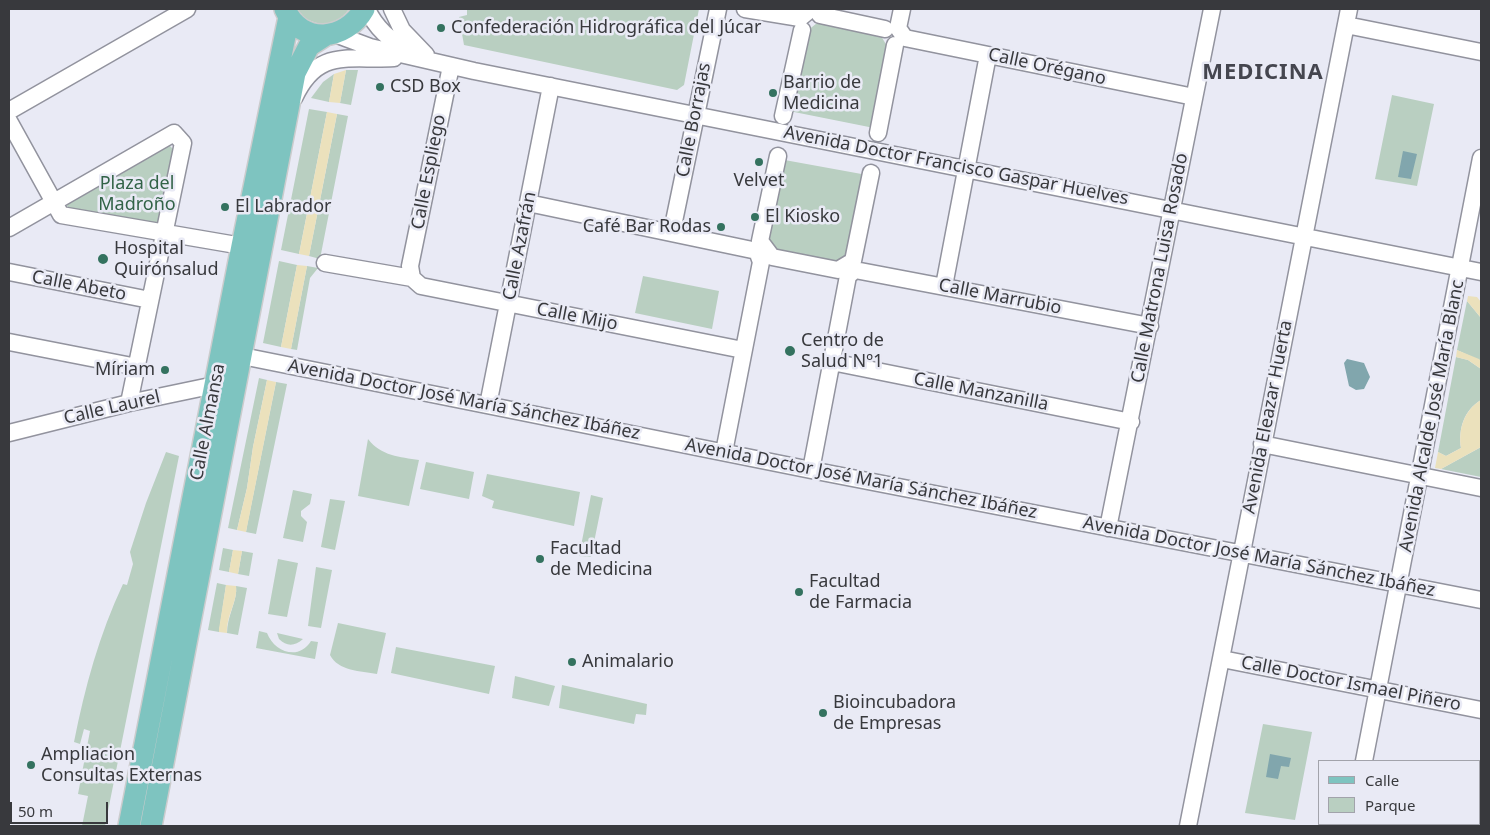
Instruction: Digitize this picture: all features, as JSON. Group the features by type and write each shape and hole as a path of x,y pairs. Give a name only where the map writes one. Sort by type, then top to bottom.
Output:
{"main road":[{"name":"Calle Almansa","path":"151,826 295,73 310,46 331,34 348,28 359,19 366,9"},
{"name":"Calle Almansa","path":"129,826 242,246 284,11"},
{"path":"284,11 306,31 331,34"}],"street":[{"path":"9,111 187,9"},
{"name":"Avenida Doctor Francisco Gaspar Huelves","path":"366,9 374,24 390,39 423,59"},
{"path":"392,9 402,30 423,59"},
{"name":"Calle Borrajas","path":"672,231 718,9"},
{"name":"Calle Orégano","path":"745,9 808,18 1194,97"},
{"path":"878,133 893,36 898,28 902,9"},
{"name":"Calle Matrona Luisa Rosado","path":"1108,528 1212,9"},
{"name":"Avenida Eleazar Huerta","path":"1188,826 1349,9"},
{"path":"783,116 808,18"},
{"path":"1346,25 1481,52"},
{"name":"Avenida Doctor Francisco Gaspar Huelves","path":"331,34 370,47 451,66 1481,272"},
{"path":"944,286 988,55"},
{"name":"Calle Almansa","path":"286,117 299,87 308,73 324,63 340,57 423,59"},
{"name":"Calle Espliego","path":"412,278 410,266 451,66"},
{"name":"Calle Azafrán","path":"488,405 552,86"},
{"path":"9,121 60,216 242,246"},
{"path":"9,228 174,133 183,143 129,402"},
{"path":"724,452 761,262 760,241 778,156"},
{"name":"Avenida Alcalde José María Blanc","path":"1364,760 1481,158"},
{"path":"811,470 848,270 853,261 870,173"},
{"name":"Calle Marrubio","path":"528,203 761,249 772,257 838,270 859,270 1150,326"},
{"name":"Calle Mijo","path":"325,263 412,278 421,286 743,350"},
{"name":"Calle Abeto","path":"9,272 150,300"},
{"path":"9,342 137,367"},
{"name":"Avenida Doctor José María Sánchez Ibáñez","path":"242,356 811,470 1481,600"},
{"name":"Calle Manzanilla","path":"832,362 1130,422"},
{"name":"Calle Laurel","path":"9,433 129,402 215,385"},
{"path":"1262,444 1481,488"},
{"name":"Calle Doctor Ismael Piñero","path":"1222,659 1481,710"}],"green space":[{"path":"292,9 349,9 336,21 321,24 299,15"},
{"path":"467,9 699,9 684,85 677,90 464,45 459,17 467,15"},
{"path":"821,20 878,31 890,51 874,128 789,111 803,34"},
{"path":"346,70 358,70 351,105 340,103"},
{"path":"334,74 329,102 311,98 323,82"},
{"path":"1392,95 1434,104 1417,186 1375,179"},
{"path":"309,109 327,112 299,254 281,250"},
{"path":"337,114 348,116 320,259 309,256"},
{"name":"Plaza del Madroño","path":"168,144 176,152 160,223 153,228 68,210 66,200"},
{"path":"779,159 867,175 850,255 831,265 772,253 763,236"},
{"path":"279,261 297,265 281,347 263,343"},
{"path":"307,266 318,268 310,278 297,350 291,349"},
{"path":"643,276 719,291 712,329 635,313"},
{"path":"1467,301 1481,318 1481,361 1457,350"},
{"path":"1456,357 1468,360 1481,369 1481,400 1466,415 1460,434 1461,448 1446,456 1438,452"},
{"path":"259,378 267,380 253,447 247,488 237,530 228,528"},
{"path":"276,382 287,384 256,534 246,532"},
{"path":"368,439 373,445 385,452 398,457 419,460 409,506 358,496"},
{"path":"1481,447 1481,477 1441,469"},
{"path":"166,452 179,456 105,826 82,826 88,796 78,794 90,731 84,729 80,744 74,742 78,722 88,681 107,622 123,584 127,585 133,564 130,552 146,503"},
{"path":"426,462 474,472 469,499 420,489"},
{"path":"487,474 580,492 574,526 492,508 494,501 482,496"},
{"path":"293,490 312,494 310,504 301,511 301,516 307,522 303,542 283,538"},
{"path":"591,495 603,498 591,557 579,556"},
{"path":"330,499 345,501 335,550 321,547"},
{"path":"223,548 233,550 229,572 219,570"},
{"path":"242,551 253,553 249,576 238,574"},
{"path":"278,559 298,563 287,617 268,614"},
{"path":"316,567 332,570 321,628 308,626"},
{"path":"217,583 226,585 219,632 208,630"},
{"path":"236,586 247,588 238,635 227,633"},
{"path":"338,623 386,633 377,674 344,667 338,664 330,655"},
{"path":"259,631 267,633 275,645 287,652 300,651 311,641 318,642 315,659 256,648"},
{"path":"277,633 303,639 294,644 288,644 279,639"},
{"path":"396,647 495,666 489,694 391,673"},
{"path":"515,676 555,686 549,706 512,698"},
{"path":"562,685 647,704 646,715 636,714 634,724 559,708"},
{"path":"1263,724 1312,732 1295,820 1245,813"}],"sand":[{"path":"346,70 340,103 329,102 334,74"},
{"path":"327,112 337,114 309,256 299,254"},
{"path":"297,265 307,266 291,349 281,347"},
{"path":"1468,296 1477,297 1481,302 1481,318 1467,301"},
{"path":"1457,350 1479,359 1481,361 1481,369 1468,360 1456,357"},
{"path":"267,380 276,382 246,532 237,530 247,488 253,447"},
{"path":"1481,400 1481,447 1441,469 1435,468 1438,452 1446,456 1461,448 1460,434 1466,415"},
{"path":"233,550 242,551 238,574 229,572"},
{"path":"226,585 236,586 227,633 219,632"}],"water":[{"path":"1403,151 1417,154 1411,179 1398,177"},
{"path":"1347,359 1364,363 1370,377 1364,389 1356,390 1349,386 1344,363"},
{"path":"1270,754 1291,758 1289,767 1281,766 1278,779 1266,777"}],"place":[{"name":"Confederación Hidrográfica del Júcar","path":"441,28"},
{"name":"CSD Box","path":"380,87"},
{"name":"Barrio de Medicina","path":"773,93"},
{"name":"Velvet","path":"759,162"},
{"name":"El Labrador","path":"225,207"},
{"name":"El Kiosko","path":"755,217"},
{"name":"Café Bar Rodas","path":"721,227"},
{"name":"Hospital Quirónsalud","path":"103,259"},
{"name":"Centro de Salud Nº1","path":"790,351"},
{"name":"Míriam","path":"165,370"},
{"name":"Facultad de Medicina","path":"540,559"},
{"name":"Facultad de Farmacia","path":"799,592"},
{"name":"Animalario","path":"572,662"},
{"name":"Bioincubadora de Empresas","path":"823,713"},
{"name":"Ampliacion Consultas Externas","path":"31,765"}],"district":[{"name":"MEDICINA","path":"1263,73"}]}
